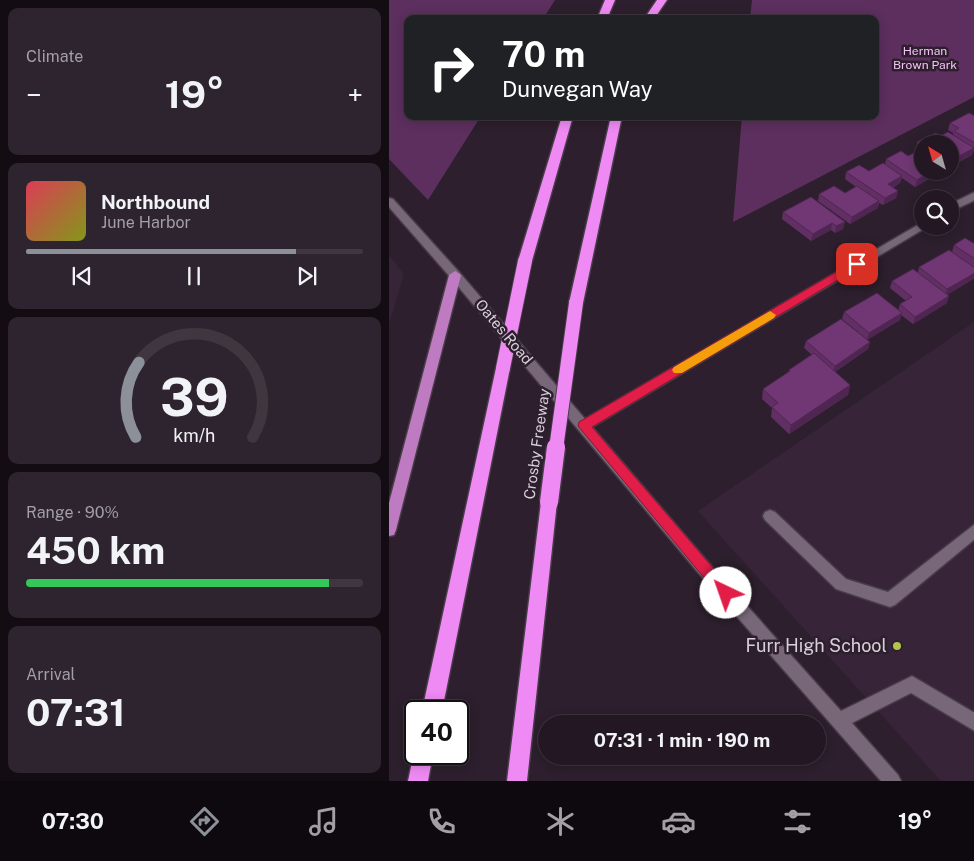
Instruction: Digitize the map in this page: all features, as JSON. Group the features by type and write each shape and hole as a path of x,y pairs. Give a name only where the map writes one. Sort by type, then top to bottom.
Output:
{"highway":[{"path":"604,15 610,0"},
{"path":"646,15 651,0"},
{"path":"652,15 662,0"},
{"path":"434,700 525,261 567,120"},
{"name":"Crosby Freeway","path":"517,781 549,502 576,304 616,120"},
{"path":"418,781 421,765"}],"main road":[{"path":"389,530 455,275"}],"street":[{"path":"959,204 974,195"},
{"name":"Oates Road","path":"389,201 455,275 701,565 892,781"},
{"path":"583,426 914,230"},
{"path":"770,516 841,584 890,600 974,530"},
{"path":"838,720 912,684 974,723"}],"shaded area":[{"path":"389,255 404,274 389,324"},
{"name":"Furr High School","path":"974,322 974,781 941,781 698,511"}],"green space":[{"path":"389,0 555,0 546,15 404,15 404,120 478,120 428,200 389,159"},
{"name":"Herman Brown Park","path":"752,0 974,0 974,97 733,222 742,120 879,120 879,15 750,15"}],"building":[{"path":"969,113 975,116 975,143 954,131 959,128 950,123"},
{"path":"948,132 953,135 942,135"},
{"path":"959,139 974,148 959,156"},
{"path":"901,151 908,156 914,153 914,178 886,159"},
{"path":"883,163 902,176 888,184 898,191 885,198 846,172 859,165 869,171"},
{"path":"834,186 845,193 857,186 879,201 852,217 819,194"},
{"path":"811,197 845,222 836,226 832,223 813,234 783,212"},
{"path":"965,238 975,244 975,259 954,245"},
{"path":"949,250 975,268 975,273 947,289 919,267"},
{"path":"913,269 949,296 915,317 900,304 912,297 892,281"},
{"path":"877,293 902,313 869,333 844,312"},
{"path":"841,319 870,342 835,366 806,341"},
{"path":"814,353 850,385 791,425 772,407 778,403 763,389"}],"slow traffic":[{"path":"678,370 770,315"}],"place":[{"name":"Furr High School","path":"897,646"}],"route":[{"path":"726,593 583,426 857,264"}]}
